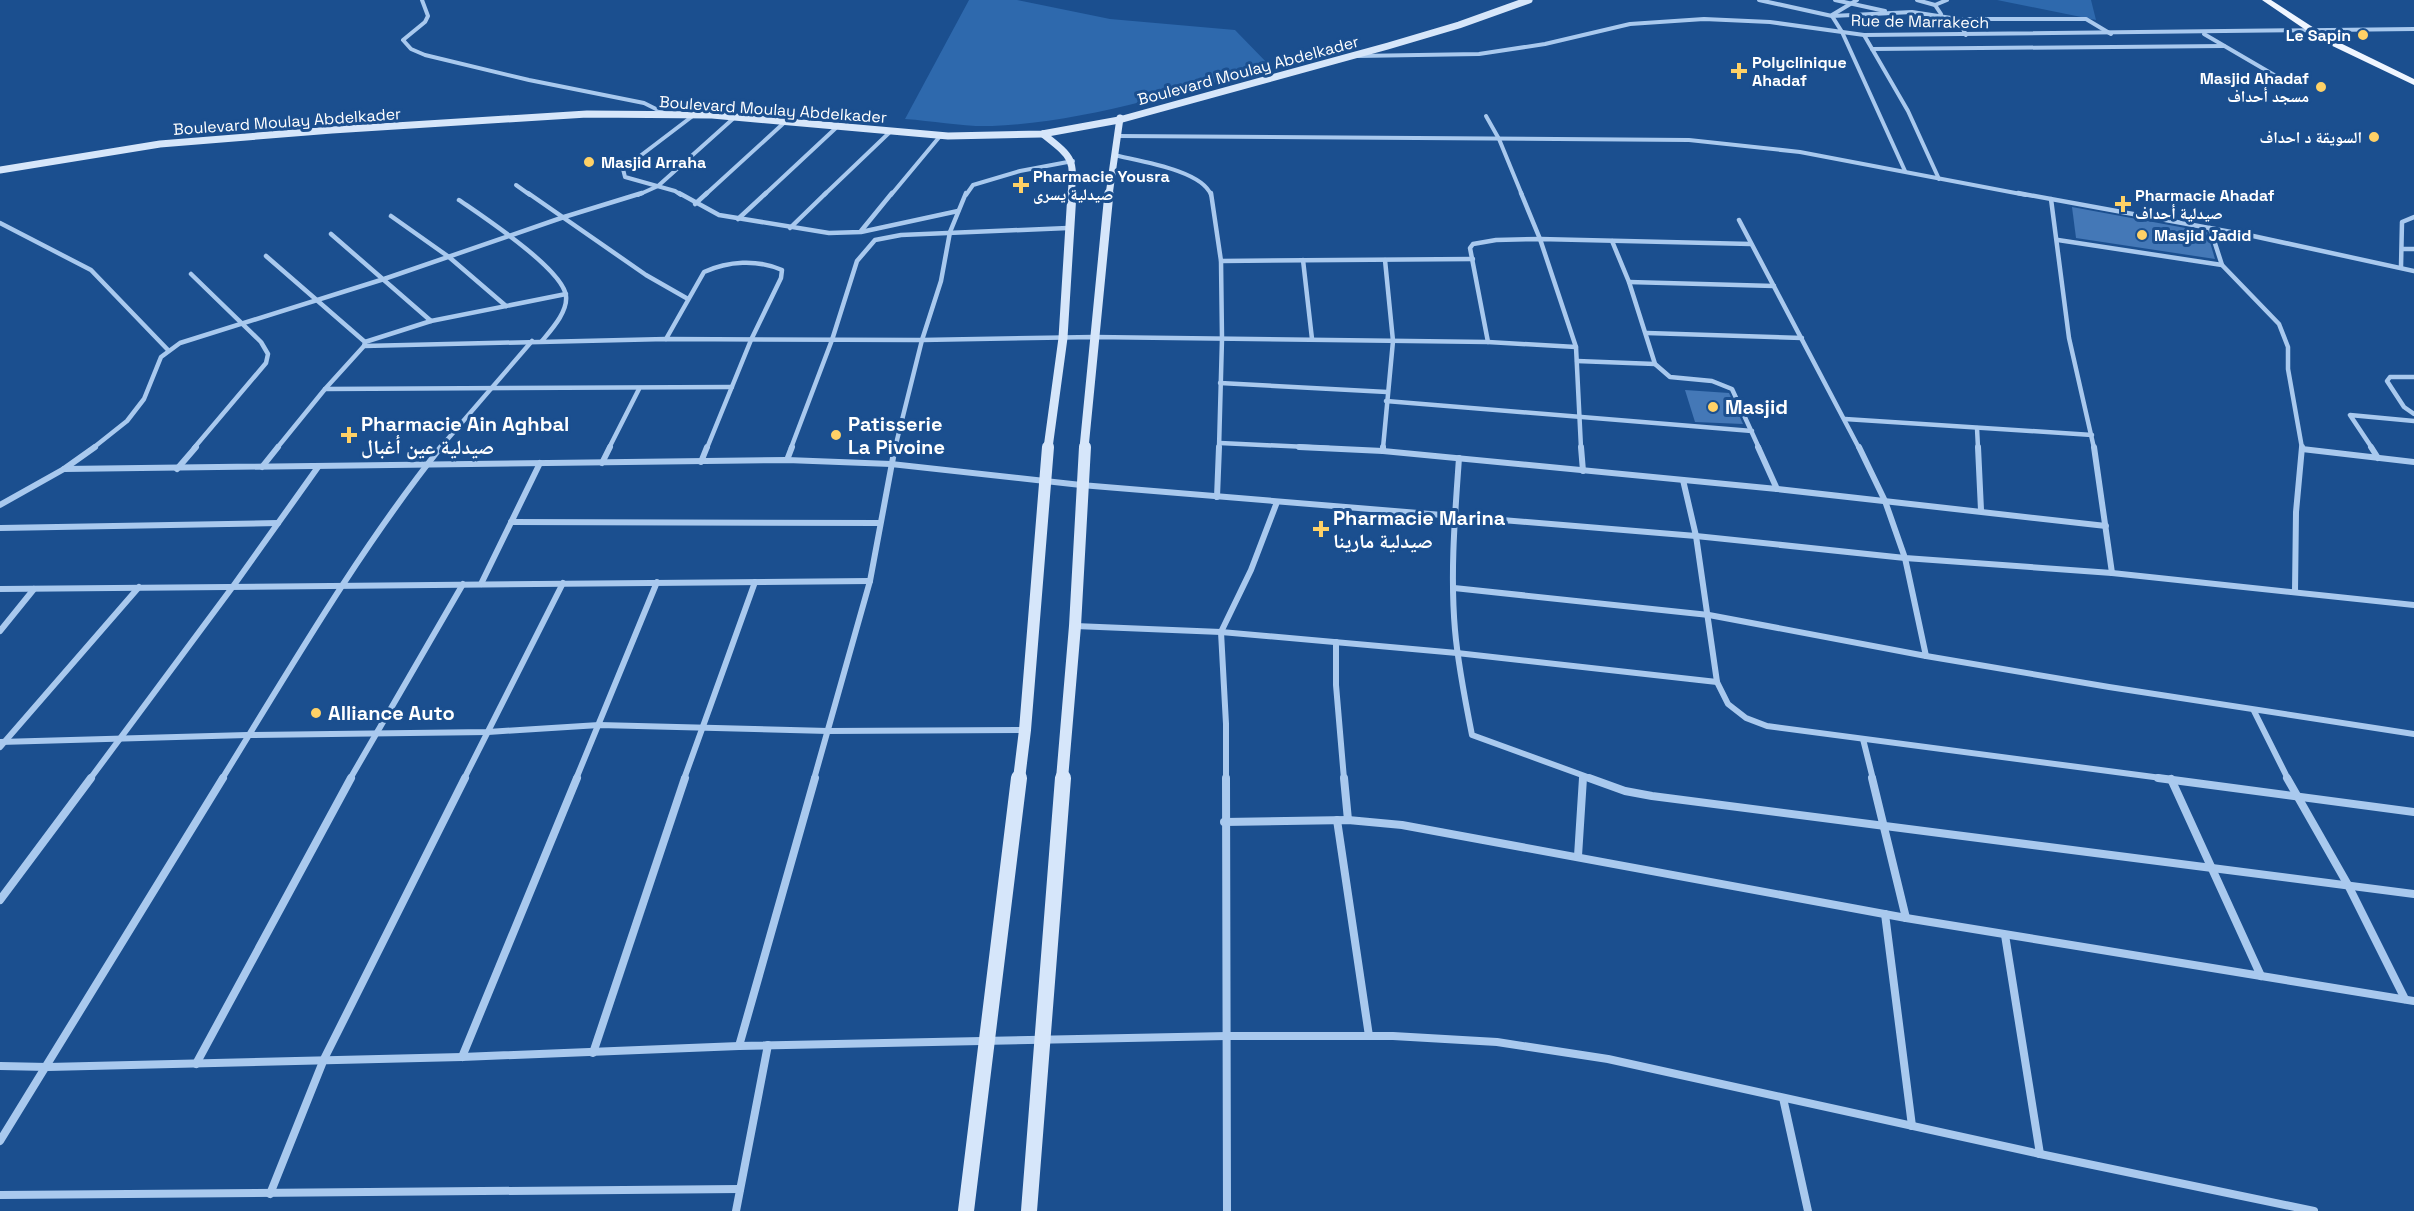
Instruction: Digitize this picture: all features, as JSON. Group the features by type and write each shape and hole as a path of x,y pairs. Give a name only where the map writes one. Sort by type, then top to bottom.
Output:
{"main road":[{"path":"2266,0 2312,31 2414,82"}],"street":[{"path":"422,0 428,16 425,22 403,40 411,49 425,55 529,80 644,103 664,113"},
{"name":"Boulevard Moulay Abdelkader","path":"0,170 160,144 266,134 592,113 694,114 941,135 1043,134 1120,118 1352,56 1461,25 1529,0"},
{"path":"1759,0 1832,16 1941,14 1958,19 2086,19 2111,34"},
{"path":"1835,0 1895,14"},
{"path":"1832,16 1857,0"},
{"path":"1917,0 1935,5 1947,0"},
{"path":"1935,5 1941,14"},
{"path":"1832,16 1842,32 1905,171"},
{"name":"Rue de Marrakech","path":"1352,56 1497,52 1545,44 1630,24 1666,20 1731,19 1864,35 2414,30"},
{"path":"1958,19 1966,35"},
{"path":"2204,33 2281,79"},
{"path":"1864,35 1908,111 1939,179"},
{"path":"1872,49 2224,46"},
{"path":"694,114 623,169 625,177 675,191 695,204 719,215 829,233 861,232 958,212"},
{"path":"1486,116 1499,139 1540,239 1576,347 1583,471"},
{"path":"0,506 64,469 127,421 144,399 161,357 180,343 384,279 508,235 641,194 658,186 735,117"},
{"path":"1029,1211 1075,626 1081,485 1094,337 1120,118"},
{"path":"695,204 786,121"},
{"path":"738,219 838,126"},
{"path":"789,228 891,131"},
{"path":"966,1211 1025,730 1044,480 1063,338 1068,228 1074,169 1067,153 1043,134"},
{"path":"861,232 941,135"},
{"path":"1118,136 1634,138 1716,142 1811,153 1939,179 2210,228 2414,271"},
{"path":"1114,155 1184,173 1209,189 1213,199 1221,261 1222,339 1217,497"},
{"path":"739,1046 870,581 891,464 922,340 941,281 950,232 966,194 973,185 1020,171 1072,161"},
{"path":"516,185 646,275 688,298"},
{"path":"2051,199 2069,338 2092,435 2112,573"},
{"path":"459,200 508,235 554,274 566,294 561,315 542,341"},
{"path":"391,216 449,257 506,306"},
{"path":"2401,267 2402,222 2414,217"},
{"path":"1739,220 1845,419 1885,501 1905,558 1926,656"},
{"path":"0,223 91,270 168,350"},
{"path":"787,460 832,340 857,261 868,246 884,237 1068,228"},
{"path":"2210,228 2222,265 2269,313 2285,335 2302,449 2296,512 2295,591"},
{"path":"331,234 431,321"},
{"path":"1488,342 1470,248 1480,241 1540,239 1751,244"},
{"path":"2058,240 2222,265"},
{"path":"1612,241 1647,333 1655,364 1670,377 1712,381 1732,389 1777,489"},
{"path":"2403,249 2414,249"},
{"path":"266,256 319,299 364,344 666,339 922,340 1094,337 1488,342 1576,347"},
{"path":"1221,261 1473,259"},
{"path":"1303,260 1312,339"},
{"path":"1383,451 1386,400 1394,341 1385,260"},
{"path":"666,339 696,282 710,268 758,264 770,265 782,270 781,278 751,340 701,462"},
{"path":"177,469 266,363 269,356 261,342 191,274"},
{"path":"1629,282 1774,286"},
{"path":"262,467 364,344 431,321 566,294"},
{"path":"1647,333 1802,338"},
{"path":"0,1141 48,1067 247,735 345,584 428,465 532,341"},
{"path":"1577,361 1655,364"},
{"path":"2414,377 2397,375 2390,377 2388,381 2404,407 2414,414"},
{"path":"1220,383 1387,392"},
{"path":"325,389 732,387"},
{"path":"602,463 639,389"},
{"path":"1386,400 1752,432"},
{"path":"2378,458 2350,415 2414,421"},
{"path":"1845,419 2092,435"},
{"path":"1977,428 1981,510"},
{"path":"1220,443 1383,451 1459,458 1981,510 2106,526"},
{"path":"2302,449 2414,462"},
{"path":"1459,458 1454,517 1457,653 1472,735 1625,791 1652,796 2414,894"},
{"path":"64,469 787,460 891,464 1081,485 1696,536 1905,558 2112,573 2414,605"},
{"path":"481,584 540,463"},
{"path":"0,900 121,739 318,467"},
{"path":"1683,480 1696,536 1717,682 1728,704 1746,718 1767,726 2414,812"},
{"path":"1227,1211 1224,822 1226,724 1221,632 1251,570 1277,502"},
{"path":"511,522 879,523"},
{"path":"0,528 278,523"},
{"path":"0,589 234,585 870,581"},
{"path":"462,1057 657,582"},
{"path":"593,1053 702,727 755,582"},
{"path":"270,1194 324,1059 563,583"},
{"path":"196,1064 375,732 463,584"},
{"path":"1,743 139,587"},
{"path":"1454,588 1709,615 1926,656 2254,711 2414,734"},
{"path":"0,631 34,589"},
{"path":"1075,626 1221,632 1336,642 1717,682"},
{"path":"1336,642 1336,685 1348,820"},
{"path":"2254,711 2296,796 2348,885 2405,999"},
{"path":"1,743 375,732 488,732 599,725 828,731 1025,730"},
{"path":"1863,739 1906,918"},
{"path":"1578,856 1583,776"},
{"path":"2171,779 2260,976"},
{"path":"1337,820 1369,1036"},
{"path":"1224,822 1348,820 1402,825 1906,918 2414,1001"},
{"path":"1885,914 1912,1126"},
{"path":"2005,935 2040,1154"},
{"path":"0,1066 196,1064 593,1053 768,1045 1227,1036 1369,1036 1497,1042 1608,1059 2040,1154 2314,1211"},
{"path":"736,1211 768,1045"},
{"path":"1783,1098 1808,1211"},
{"path":"0,1195 740,1189"}],"shaded area":[{"path":"969,0 1017,0 1110,19 1235,30 1271,67 1133,104 1028,123 981,126 905,119"},
{"path":"1997,0 2091,0 2096,20"}],"building":[{"name":"Masjid Jadid","path":"2072,207 2207,232 2215,259 2076,238"},
{"name":"Masjid","path":"1685,390 1729,393 1743,424 1695,422"}],"place":[{"name":"Le Sapin","path":"2363,35"},
{"name":"Polyclinique Ahadaf","path":"1739,71"},
{"name":"Masjid Ahadaf مسجد أحداف","path":"2321,87"},
{"name":"السويقة د احداف","path":"2374,137"},
{"name":"Masjid Arraha","path":"589,162"},
{"name":"Pharmacie Yousra صيدلية يسرى","path":"1021,185"},
{"name":"Pharmacie Ahadaf صيدلية أحداف","path":"2123,204"},
{"name":"Masjid Jadid","path":"2142,235"},
{"name":"Masjid","path":"1713,407"},
{"name":"Pharmacie Ain Aghbal صيدلية عين أغبال","path":"349,435"},
{"name":"Patisserie La Pivoine","path":"836,435"},
{"name":"Pharmacie Marina صيدلية مارينا","path":"1321,529"},
{"name":"Alliance Auto","path":"316,713"}]}
